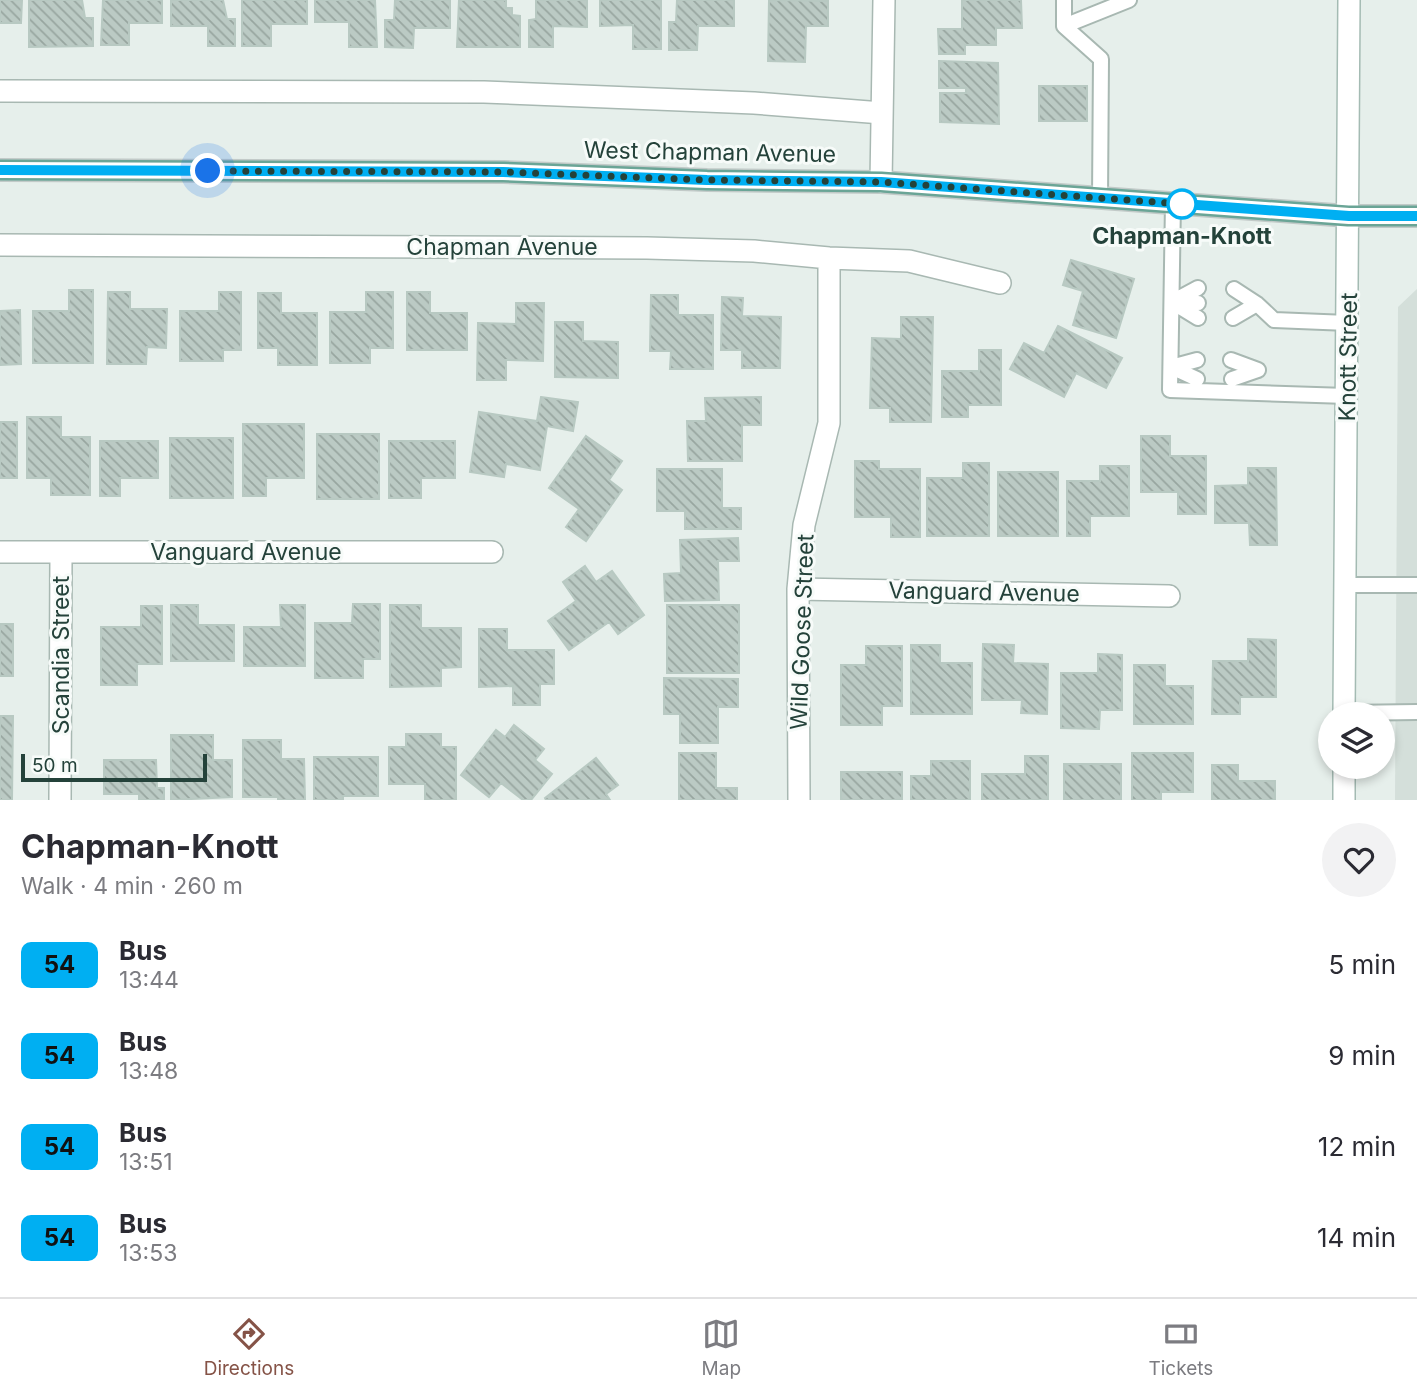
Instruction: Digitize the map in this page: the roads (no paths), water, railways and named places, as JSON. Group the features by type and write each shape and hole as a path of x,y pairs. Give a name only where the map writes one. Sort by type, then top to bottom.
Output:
{"main road":[{"name":"West Chapman Avenue","path":"0,170 503,172 707,180 881,182 1349,216 1417,216"}],"street":[{"path":"881,182 884,0"},
{"name":"Knott Street","path":"1344,702 1349,0"},
{"path":"0,91 484,92 754,103 882,113"},
{"name":"Chapman Avenue","path":"0,245 647,248 754,251 829,258 909,261 1000,284"},
{"name":"Wild Goose Street","path":"799,800 799,589 804,525 829,423 829,258"},
{"name":"Vanguard Avenue","path":"0,552 492,552"},
{"name":"Scandia Street","path":"60,800 61,552"},
{"name":"Vanguard Avenue","path":"799,589 1169,596"},
{"path":"1344,779 1344,800"}],"lane":[{"path":"1064,0 1064,26 1101,58 1100,198"},
{"path":"1064,26 1129,0"},
{"path":"1173,203 1170,390 1347,396"},
{"path":"1172,302 1198,296"},
{"path":"1233,296 1257,304 1274,320 1348,323"},
{"path":"1172,302 1198,318"},
{"path":"1233,318 1257,304"},
{"path":"1171,366 1197,359"},
{"path":"1231,360 1258,370"},
{"path":"1171,366 1197,379"},
{"path":"1258,370 1258,394"},
{"path":"1232,379 1258,370"},
{"path":"1345,585 1417,585"},
{"path":"1395,712 1417,712"}],"place":[{"name":"Chapman-Knott","path":"1182,204"}]}
